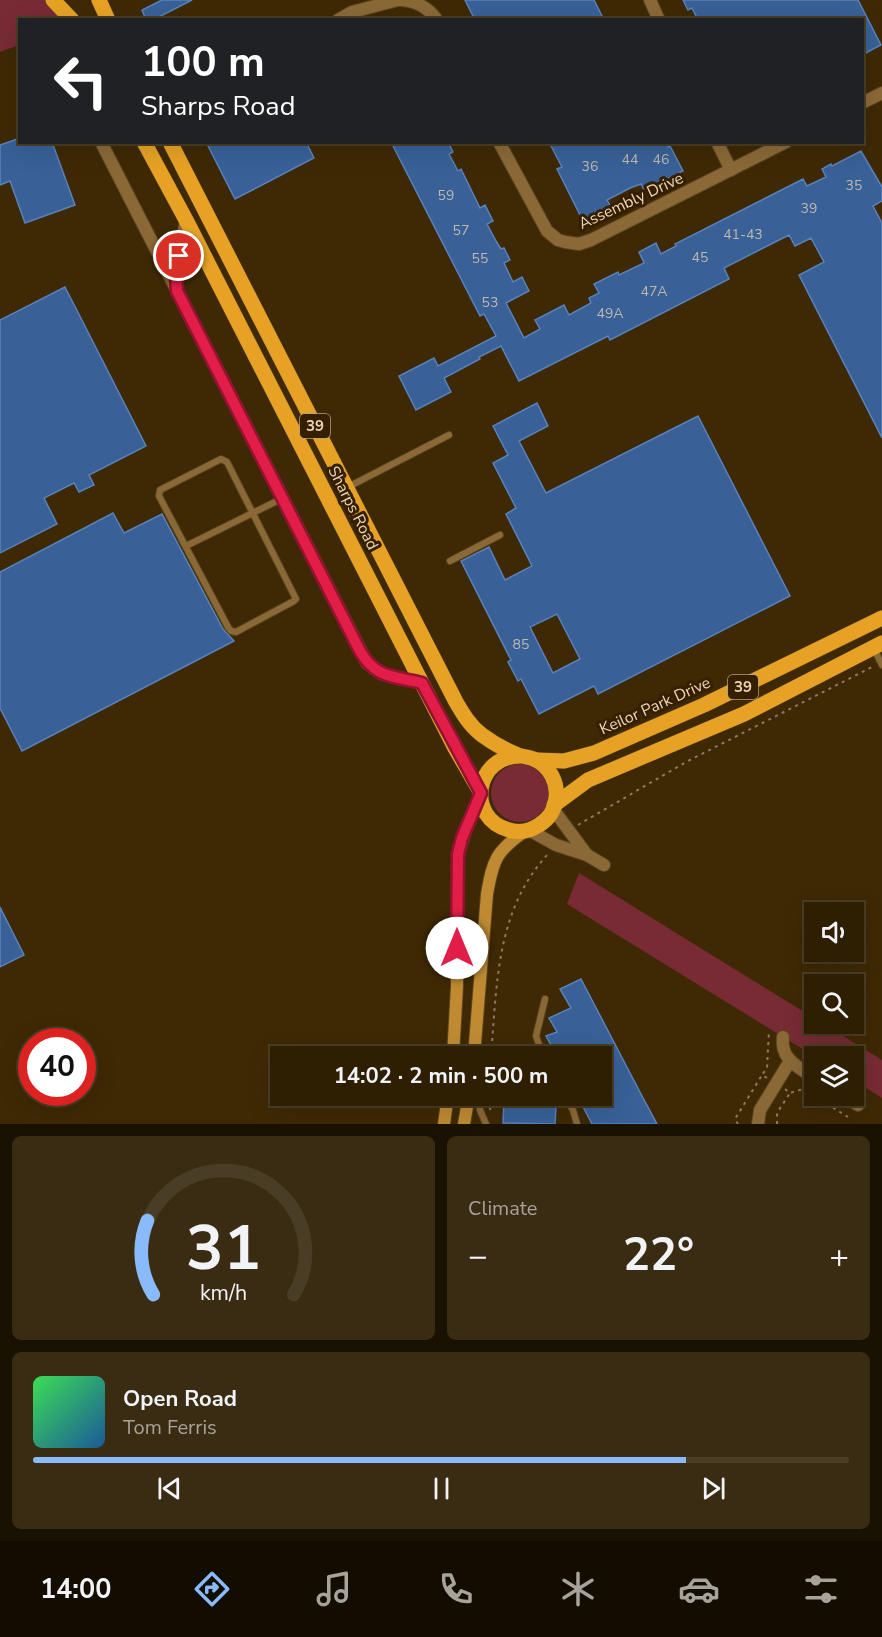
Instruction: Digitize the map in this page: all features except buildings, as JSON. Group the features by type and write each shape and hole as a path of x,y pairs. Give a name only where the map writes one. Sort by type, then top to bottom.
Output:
{"main road":[{"path":"53,0 70,18"},
{"path":"68,0 77,18"},
{"path":"99,0 107,18"},
{"name":"Sharps Road","path":"145,144 481,795"},
{"name":"Sharps Road","path":"171,144 447,685 466,718 481,734 500,747 528,758"},
{"name":"Keilor Park Drive","path":"528,758 564,761 594,753 704,705 882,618"},
{"name":"39","path":"554,807 556,795 553,779 548,770 528,758 506,758 493,766 484,778 481,795 487,814 495,823 506,829 527,830 543,822 554,807 588,780 744,714 878,646"}],"street":[{"path":"342,18 352,12 400,0 420,4 436,18"},
{"path":"650,0 658,18"},
{"path":"362,18 378,5"},
{"path":"864,102 882,93"},
{"path":"102,144 367,663 382,674 422,683"},
{"name":"Assembly Drive","path":"500,144 544,227 558,240 572,243 591,240 782,144"},
{"path":"718,144 731,170"},
{"path":"177,291 176,275 186,220"},
{"path":"454,1046 457,986 458,854 468,823 481,795"},
{"path":"554,807 569,833 587,855"},
{"path":"475,1046 487,894 490,874 501,849 527,830 556,845 587,855 604,865"},
{"path":"783,1037 783,1049 790,1061 804,1074"},
{"path":"758,1124 760,1110 790,1061"},
{"path":"444,1124 446,1106"},
{"path":"464,1124 467,1106"}],"lane":[{"path":"347,488 449,435"},
{"path":"221,459 227,462 296,599 236,632 231,631 186,546 159,492 221,459"},
{"path":"186,546 283,498"},
{"path":"450,561 500,535"},
{"path":"878,646 881,663"},
{"path":"478,999 480,1046"},
{"path":"540,1046 536,1036 545,999"},
{"path":"480,1106 486,1124"},
{"path":"571,1106 576,1124"}],"path":[{"path":"569,833 587,818 686,762 881,663"},
{"path":"492,1046 501,957 509,919 520,892 556,845"},
{"path":"738,1124 735,1119 762,1075"},
{"path":"777,1124 777,1113 790,1093"},
{"path":"830,1106 848,1117"}],"shaded area":[{"path":"0,0 45,0 54,7 61,18 18,18 18,45 0,52"},
{"path":"514,764 526,764 541,772 549,787 549,799 541,814 526,822 514,822 499,814 491,799 491,787 499,772"},
{"path":"579,873 804,1012 804,1034 840,1034 859,1046 804,1046 804,1050 567,904"},
{"path":"864,1049 882,1060 882,1098 864,1086"}],"route":[{"path":"179,256 176,275 177,291 360,651 374,670 422,683 481,793 462,838 458,854 457,948"}]}
